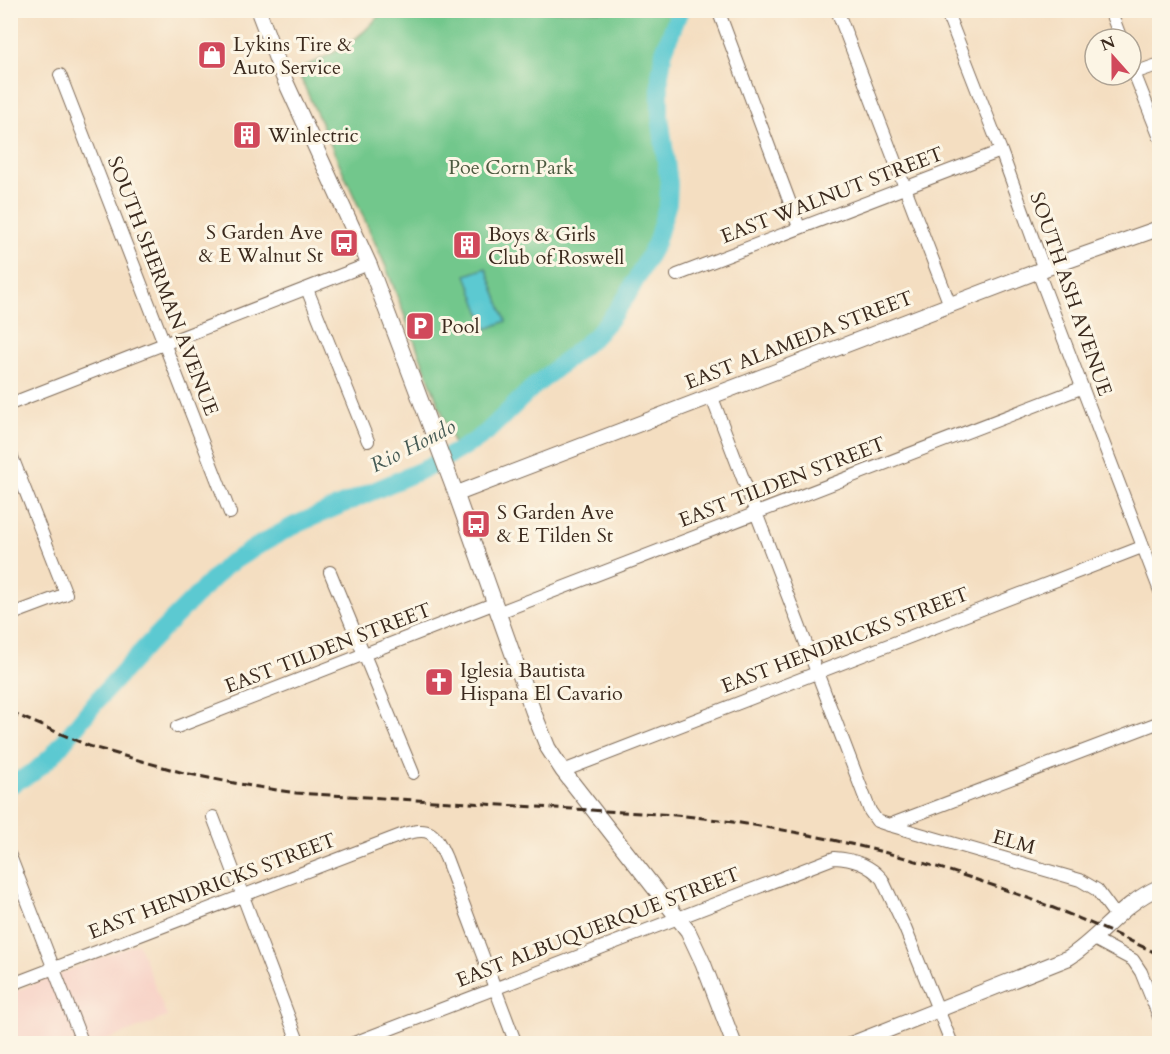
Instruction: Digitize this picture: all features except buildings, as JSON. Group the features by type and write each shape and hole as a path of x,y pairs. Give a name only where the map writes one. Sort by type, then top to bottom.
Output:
{"street":[{"path":"258,10 295,101 369,264 456,494 495,609 543,737 563,771 679,918 699,952 734,1044"},
{"path":"718,10 799,227"},
{"path":"837,10 950,305"},
{"name":"SOUTH ASH AVENUE","path":"946,10 1042,264 1040,277 1142,547 1155,566 1160,591"},
{"path":"1110,10 1116,27"},
{"path":"1143,67 1160,64"},
{"name":"SOUTH SHERMAN AVENUE","path":"60,75 230,513"},
{"path":"1140,87 1160,138"},
{"name":"EAST WALNUT STREET","path":"676,275 1001,151"},
{"name":"EAST ALAMEDA STREET","path":"456,494 1041,270 1160,228"},
{"path":"10,404 369,264"},
{"path":"307,289 368,441"},
{"name":"EAST TILDEN STREET","path":"177,728 365,654 756,513 1081,388"},
{"path":"711,395 870,811 878,821 889,825 1160,722"},
{"path":"10,452 66,594 10,615"},
{"name":"EAST HENDRICKS STREET","path":"563,771 1142,547"},
{"path":"330,572 413,773"},
{"path":"213,817 299,1044"},
{"name":"ELM","path":"889,825 1080,880 1097,890 1116,916"},
{"name":"EAST HENDRICKS STREET","path":"10,985 416,830 429,831 435,836 446,858 495,988"},
{"path":"10,856 83,1044"},
{"name":"EAST ALBUQUERQUE STREET","path":"351,1044 825,860 842,858 861,863 876,872 888,887 939,1010"},
{"path":"852,1044 1068,958 1138,898 1160,887"},
{"path":"1092,938 1133,960 1141,972 1160,1019"},
{"path":"495,988 516,1044"},
{"path":"939,1010 952,1044"}],"shaded area":[{"path":"138,943 167,1017 99,1043 11,1044 11,993"}],"green space":[{"name":"Poe Corn Park","path":"383,11 680,11 663,62 660,87 661,117 669,182 668,203 650,256 629,294 606,326 486,430 457,452 386,267 297,70 322,59 354,40"}],"water":[{"path":"486,268 506,321 487,329 466,275"}],"waterway":[{"name":"Rio Hondo","path":"10,785 34,772 53,755 99,698 149,643 227,565 295,525 429,467 473,442 487,432 531,389 594,337 610,319 627,296 656,243 668,203 669,184 660,116 660,75 664,51 680,10"}],"railway":[{"path":"10,712 89,746 184,773 296,793 675,815 802,834 924,863 984,882 1102,928 1160,955"}],"place":[{"name":"Lykins Tire & Auto Service","path":"212,55"},
{"name":"Winlectric","path":"247,135"},
{"name":"S Garden Ave & E Walnut St","path":"344,243"},
{"name":"Boys & Girls Club of Roswell","path":"467,245"},
{"name":"Pool","path":"420,326"},
{"name":"S Garden Ave & E Tilden St","path":"476,524"},
{"name":"Iglesia Bautista Hispana El Cavario","path":"439,682"}]}
